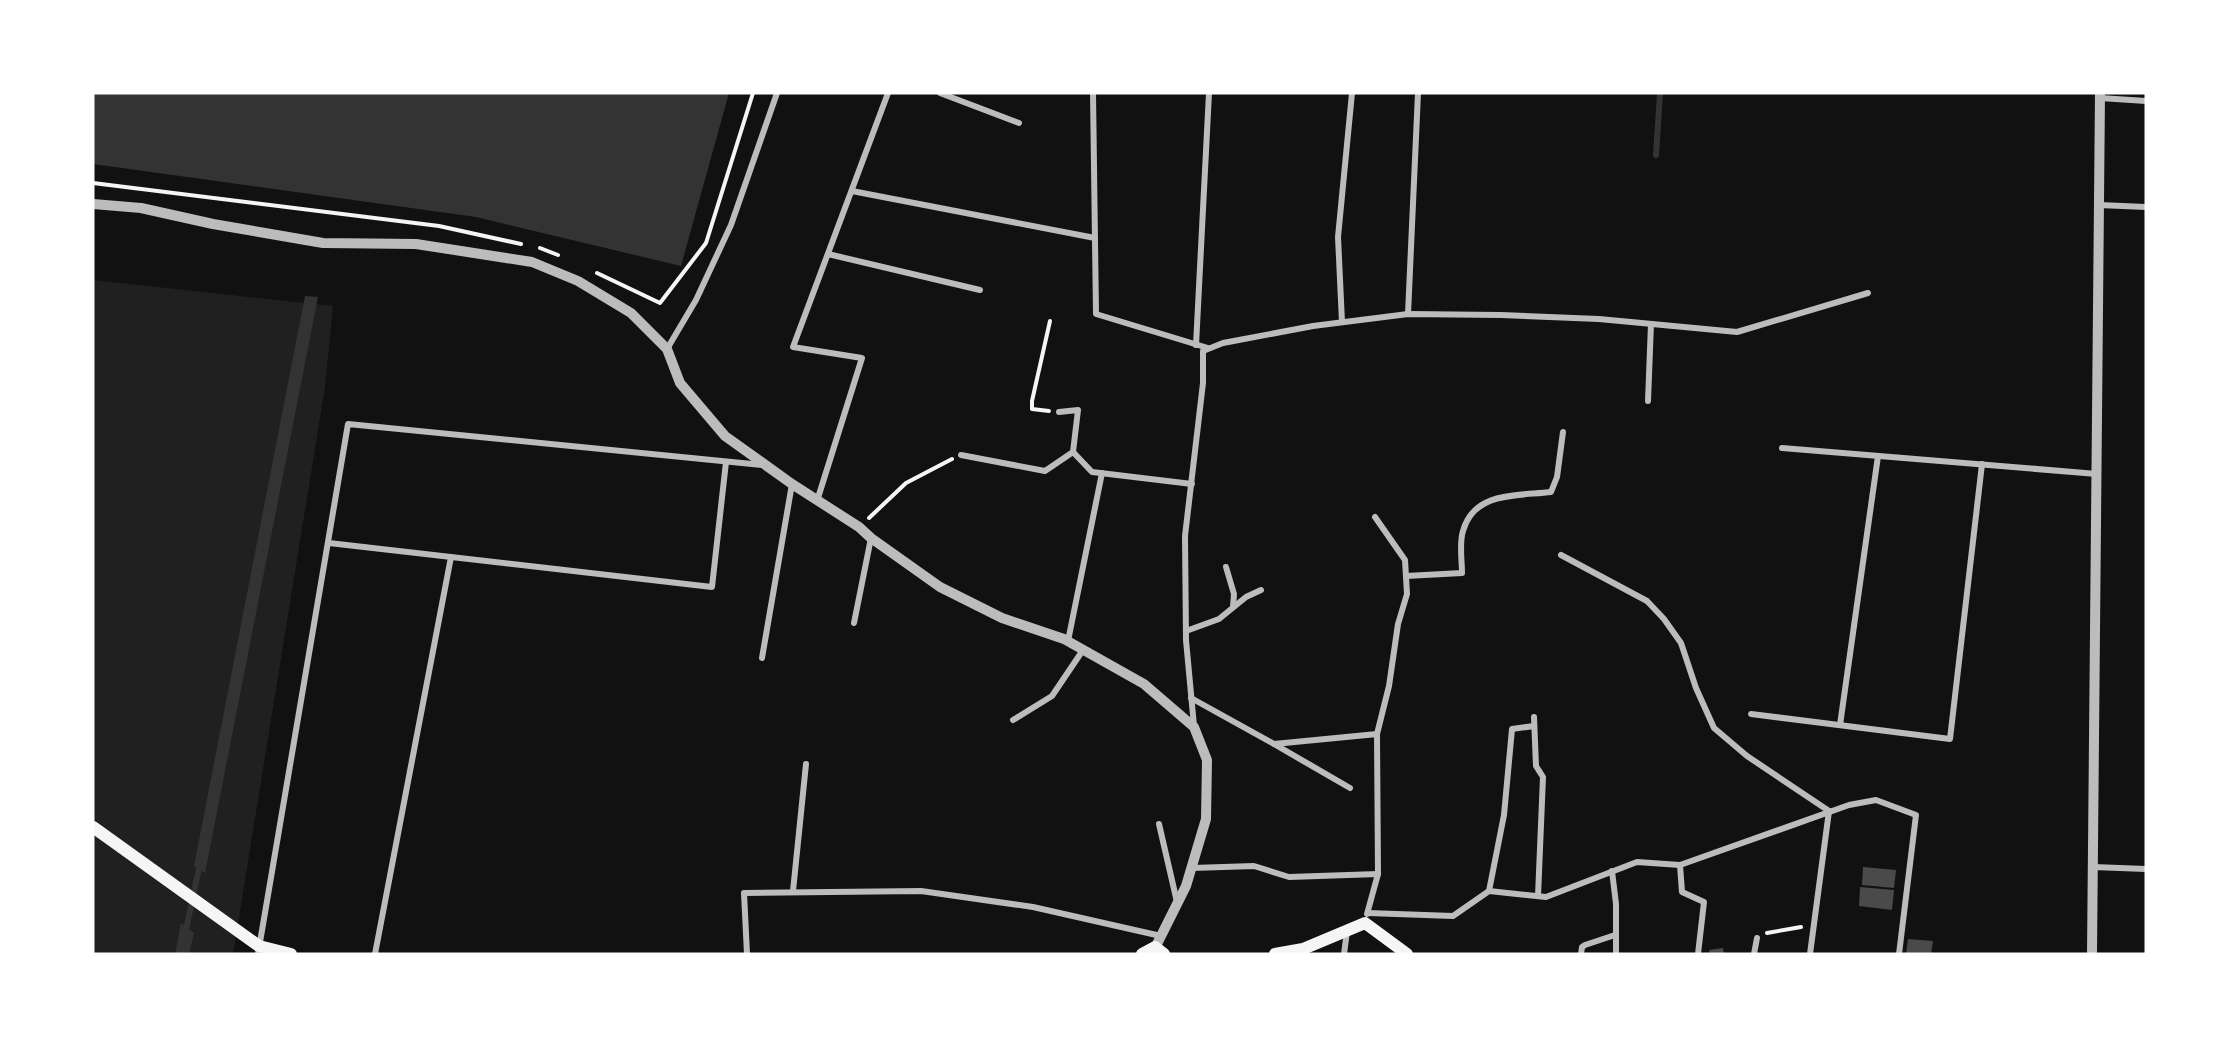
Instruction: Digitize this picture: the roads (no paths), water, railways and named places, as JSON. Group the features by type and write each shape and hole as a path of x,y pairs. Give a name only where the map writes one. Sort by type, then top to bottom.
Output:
{"main road":[{"path":"93,826 258,950 291,954"},
{"path":"1275,954 1303,949 1347,931 1366,918 1407,954"},
{"path":"1142,954 1158,948"}],"street":[{"path":"667,349 696,300 731,225 777,93"},
{"path":"817,501 862,358 794,346 888,93"},
{"path":"940,93 1019,123"},
{"path":"1093,93 1096,315 1209,348"},
{"path":"1196,345 1209,93"},
{"path":"1342,322 1338,237 1352,93"},
{"path":"1408,314 1418,93"},
{"path":"2092,954 2100,95 2146,101"},
{"path":"852,190 1095,238"},
{"path":"93,204 141,208 213,224 323,243 416,244 532,262 578,281 631,313 667,349 680,383 725,436 766,466 859,527 940,587 1002,618 1068,642 1083,650 1144,684 1194,727"},
{"path":"2099,205 2146,207"},
{"path":"828,254 980,290"},
{"path":"747,954 744,893 793,891 921,891 1033,907 1158,948 1186,886 1206,819 1208,760 1194,727 1191,698 1186,631 1185,536 1203,383 1203,351 1223,343 1342,322 1408,314 1599,319 1737,332 1868,293"},
{"path":"1648,401 1651,324"},
{"path":"961,455 1045,471 1073,452 1078,410 1059,412"},
{"path":"258,950 348,424 766,466"},
{"path":"1406,576 1462,573 1463,531 1475,508 1490,499 1551,492 1557,477 1563,432"},
{"path":"1782,448 2097,474"},
{"path":"1073,452 1092,472 1192,484"},
{"path":"1840,725 1878,456"},
{"path":"329,543 712,587 726,462"},
{"path":"1751,714 1950,739 1982,464"},
{"path":"1068,642 1102,473"},
{"path":"762,658 792,484"},
{"path":"1375,517 1405,560 1407,594 1398,624 1389,687 1377,734 1378,874 1366,918 1453,916 1488,891 1546,897 1637,862 1680,865 1829,811 1876,800 1916,815 1899,954"},
{"path":"854,623 871,538"},
{"path":"1561,555 1647,601 1664,619 1681,643 1696,688 1714,728 1747,756 1829,811"},
{"path":"375,954 451,557"},
{"path":"1226,567 1234,594 1233,607"},
{"path":"1186,631 1219,619 1246,597 1261,590"},
{"path":"1013,720 1052,696 1083,650"},
{"path":"1191,698 1350,788"},
{"path":"1534,717 1536,766 1543,777 1538,896"},
{"path":"1488,891 1504,815 1512,729 1534,726"},
{"path":"1274,744 1377,734"},
{"path":"793,891 806,764"},
{"path":"1809,954 1829,811"},
{"path":"1159,824 1177,904"},
{"path":"1680,865 1682,892 1704,902 1698,954"},
{"path":"1191,868 1254,866 1289,878 1378,874"},
{"path":"2093,867 2146,869"},
{"path":"1612,871 1616,904 1616,954"},
{"path":"1344,954 1347,931"},
{"path":"1581,954 1585,945 1616,935"},
{"path":"1754,954 1757,938"}],"waterway":[{"path":"1656,155 1660,93"},
{"path":"185,935 200,863"}]}
